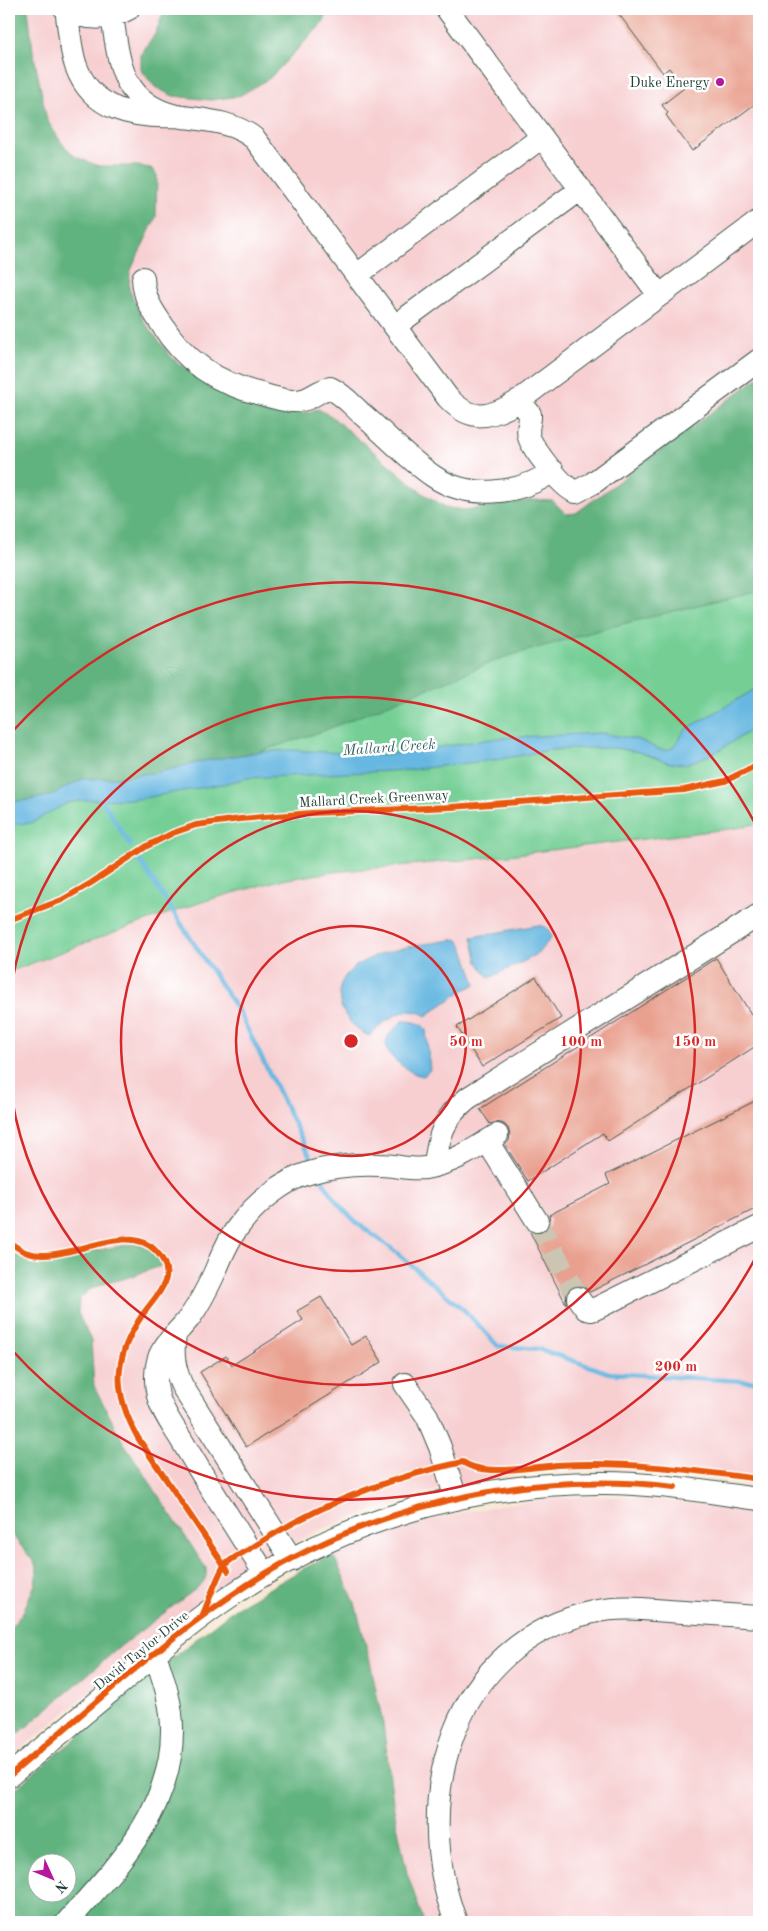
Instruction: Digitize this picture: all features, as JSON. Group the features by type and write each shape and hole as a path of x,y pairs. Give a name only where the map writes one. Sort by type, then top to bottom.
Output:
{"street":[{"path":"176,116 158,117 131,114 113,107 93,93 76,67 65,9 93,18 117,11 122,72 130,88 150,105 162,112 176,116 229,125 244,131 255,139 448,398 465,412 476,416 489,415 501,411 519,400 759,221"},
{"path":"447,9 659,295"},
{"path":"357,275 542,137"},
{"path":"395,326 581,189"},
{"path":"143,278 145,297 174,342 197,365 225,383 252,392 291,401 310,398 330,388 434,477 464,489 489,492 512,489 537,481 553,471"},
{"path":"519,400 530,414 527,430 530,441 572,492 582,490 759,360"},
{"path":"435,1166 437,1145 443,1128 450,1115 468,1098 759,915"},
{"path":"266,1574 217,1501 167,1417 158,1398 156,1385 160,1356 200,1302 227,1245 238,1227 271,1194 294,1179 325,1169 342,1166 382,1165 410,1169 435,1166 463,1155 492,1138 537,1221"},
{"path":"578,1298 586,1309 597,1308 759,1227"},
{"path":"176,1335 173,1349 174,1362 182,1386 292,1560"},
{"path":"406,1384 427,1416 440,1447 456,1499"},
{"path":"217,1501 244,1483"},
{"name":"David Taylor Drive","path":"9,1776 155,1654 220,1604 266,1574 292,1560 336,1538 376,1522 456,1499 534,1486 605,1483 654,1485 759,1499"},
{"path":"456,1922 443,1879 438,1839 440,1796 444,1771 453,1735 464,1708 480,1682 500,1660 520,1643 546,1627 594,1611 634,1609 759,1617"},
{"path":"67,1922 132,1848 149,1820 164,1782 170,1753 172,1729 166,1689 155,1654"}],"shaded area":[{"path":"9,9 759,9 759,571 170,722"},
{"path":"759,823 759,1485 672,1473 621,1469 537,1472 493,1478 441,1489 414,1496 348,1519 316,1532 277,1552 197,1603 9,1759 9,973 117,931 208,900 276,881 332,872 475,859 737,828"},
{"path":"598,1496 648,1498 759,1511 759,1922 424,1922 407,1873 394,1809 383,1724 370,1661 355,1603 333,1554 386,1534 441,1517 502,1505 556,1498"}],"green space":[{"path":"9,9 28,9 33,51 47,120 61,142 76,157 99,166 151,168 157,175 156,217 130,272 129,289 143,320 172,358 210,388 264,410 305,413 318,409 331,416 424,494 447,508 466,510 533,500 553,501 566,514 576,513 759,377 759,590 610,627 502,658 323,731 258,752 204,761 159,772 112,778 82,779 50,796 9,803"},
{"path":"165,9 329,9 323,23 270,78 239,96 211,100 173,96 155,87 141,70 141,54 155,34"},
{"path":"759,571 759,823 737,828 475,859 332,872 276,881 208,900 117,931 9,972 9,737"},
{"path":"131,1244 146,1247 154,1253 161,1266 103,1284 89,1290 79,1300 78,1313 91,1341 94,1386 122,1440 206,1568 206,1577 197,1588 122,1645 9,1742 9,1630 23,1612 35,1584 37,1570 34,1562 9,1531 9,1372 13,1358 9,1342 9,1252 31,1263 42,1264 56,1258"},
{"path":"333,1554 355,1603 370,1661 383,1724 394,1809 407,1873 424,1922 9,1922 9,1794 234,1609 301,1570"}],"water":[{"path":"759,687 759,725 716,752 684,764 670,763 638,752 615,748 550,750 501,759 408,770 247,778 138,799 84,800 67,803 31,823 9,824 9,803 50,796 82,779 112,778 159,772 204,761 258,752 291,750 379,755 498,738 601,733 640,740 658,749 668,750 673,747 686,729"},
{"path":"538,925 547,928 551,937 539,952 524,962 490,978 488,977 478,962 472,937"},
{"path":"457,939 463,946 476,984 462,991 426,1016 418,1012 403,1012 388,1020 369,1036 355,1027 347,1018 340,1002 341,985 349,971 364,961 382,954 423,944"},
{"path":"403,1021 419,1024 426,1030 430,1070 424,1076 408,1070 400,1064 393,1058 386,1047 386,1042 391,1032"}],"building":[{"name":"Duke Energy","path":"615,9 759,9 759,101 692,151 666,115 668,113 662,105 684,88 669,68 663,73"},
{"path":"716,958 751,1014 754,1012 759,1020 759,1044 608,1141 603,1133 528,1181 505,1145 509,1141 508,1128 504,1124 497,1122 490,1124 480,1109"},
{"path":"536,977 561,1018 482,1067 457,1027"},
{"path":"759,1099 759,1207 590,1292 583,1286 576,1285 571,1287 566,1293 566,1304 530,1232 537,1234 544,1232 549,1227 549,1215 610,1184 606,1175"},
{"path":"321,1297 351,1345 366,1336 382,1362 246,1447 200,1372 226,1356 232,1365 303,1320 297,1311"}],"waterway":[{"path":"99,795 130,845"},
{"path":"140,861 240,1014 314,1164"},
{"path":"321,1178 339,1205 357,1223 391,1248 464,1310 498,1346 539,1349 609,1373 759,1382"}],"tunnel":[{"path":"537,1221 578,1298"}],"cycle path":[{"name":"Mallard Creek Greenway","path":"9,920 62,900 147,846 173,833 196,825 312,813 451,807 684,790 725,781 759,764"},
{"path":"9,1242 25,1252 43,1255 113,1241 129,1240 143,1242 156,1251 163,1260 166,1269 166,1278 163,1286 137,1323 123,1355 119,1378 121,1396 138,1438 228,1571"},
{"path":"203,1614 224,1566 277,1532 328,1506 380,1485 463,1462 472,1467 495,1470 582,1464 633,1465 759,1479"},
{"path":"9,1776 146,1659 203,1615 282,1564 334,1538 388,1517 444,1501 501,1490 559,1484 617,1483 675,1487"}],"place":[{"name":"Duke Energy","path":"720,82"}],"water label":[{"name":"Mallard Creek","path":"389,747"}]}
